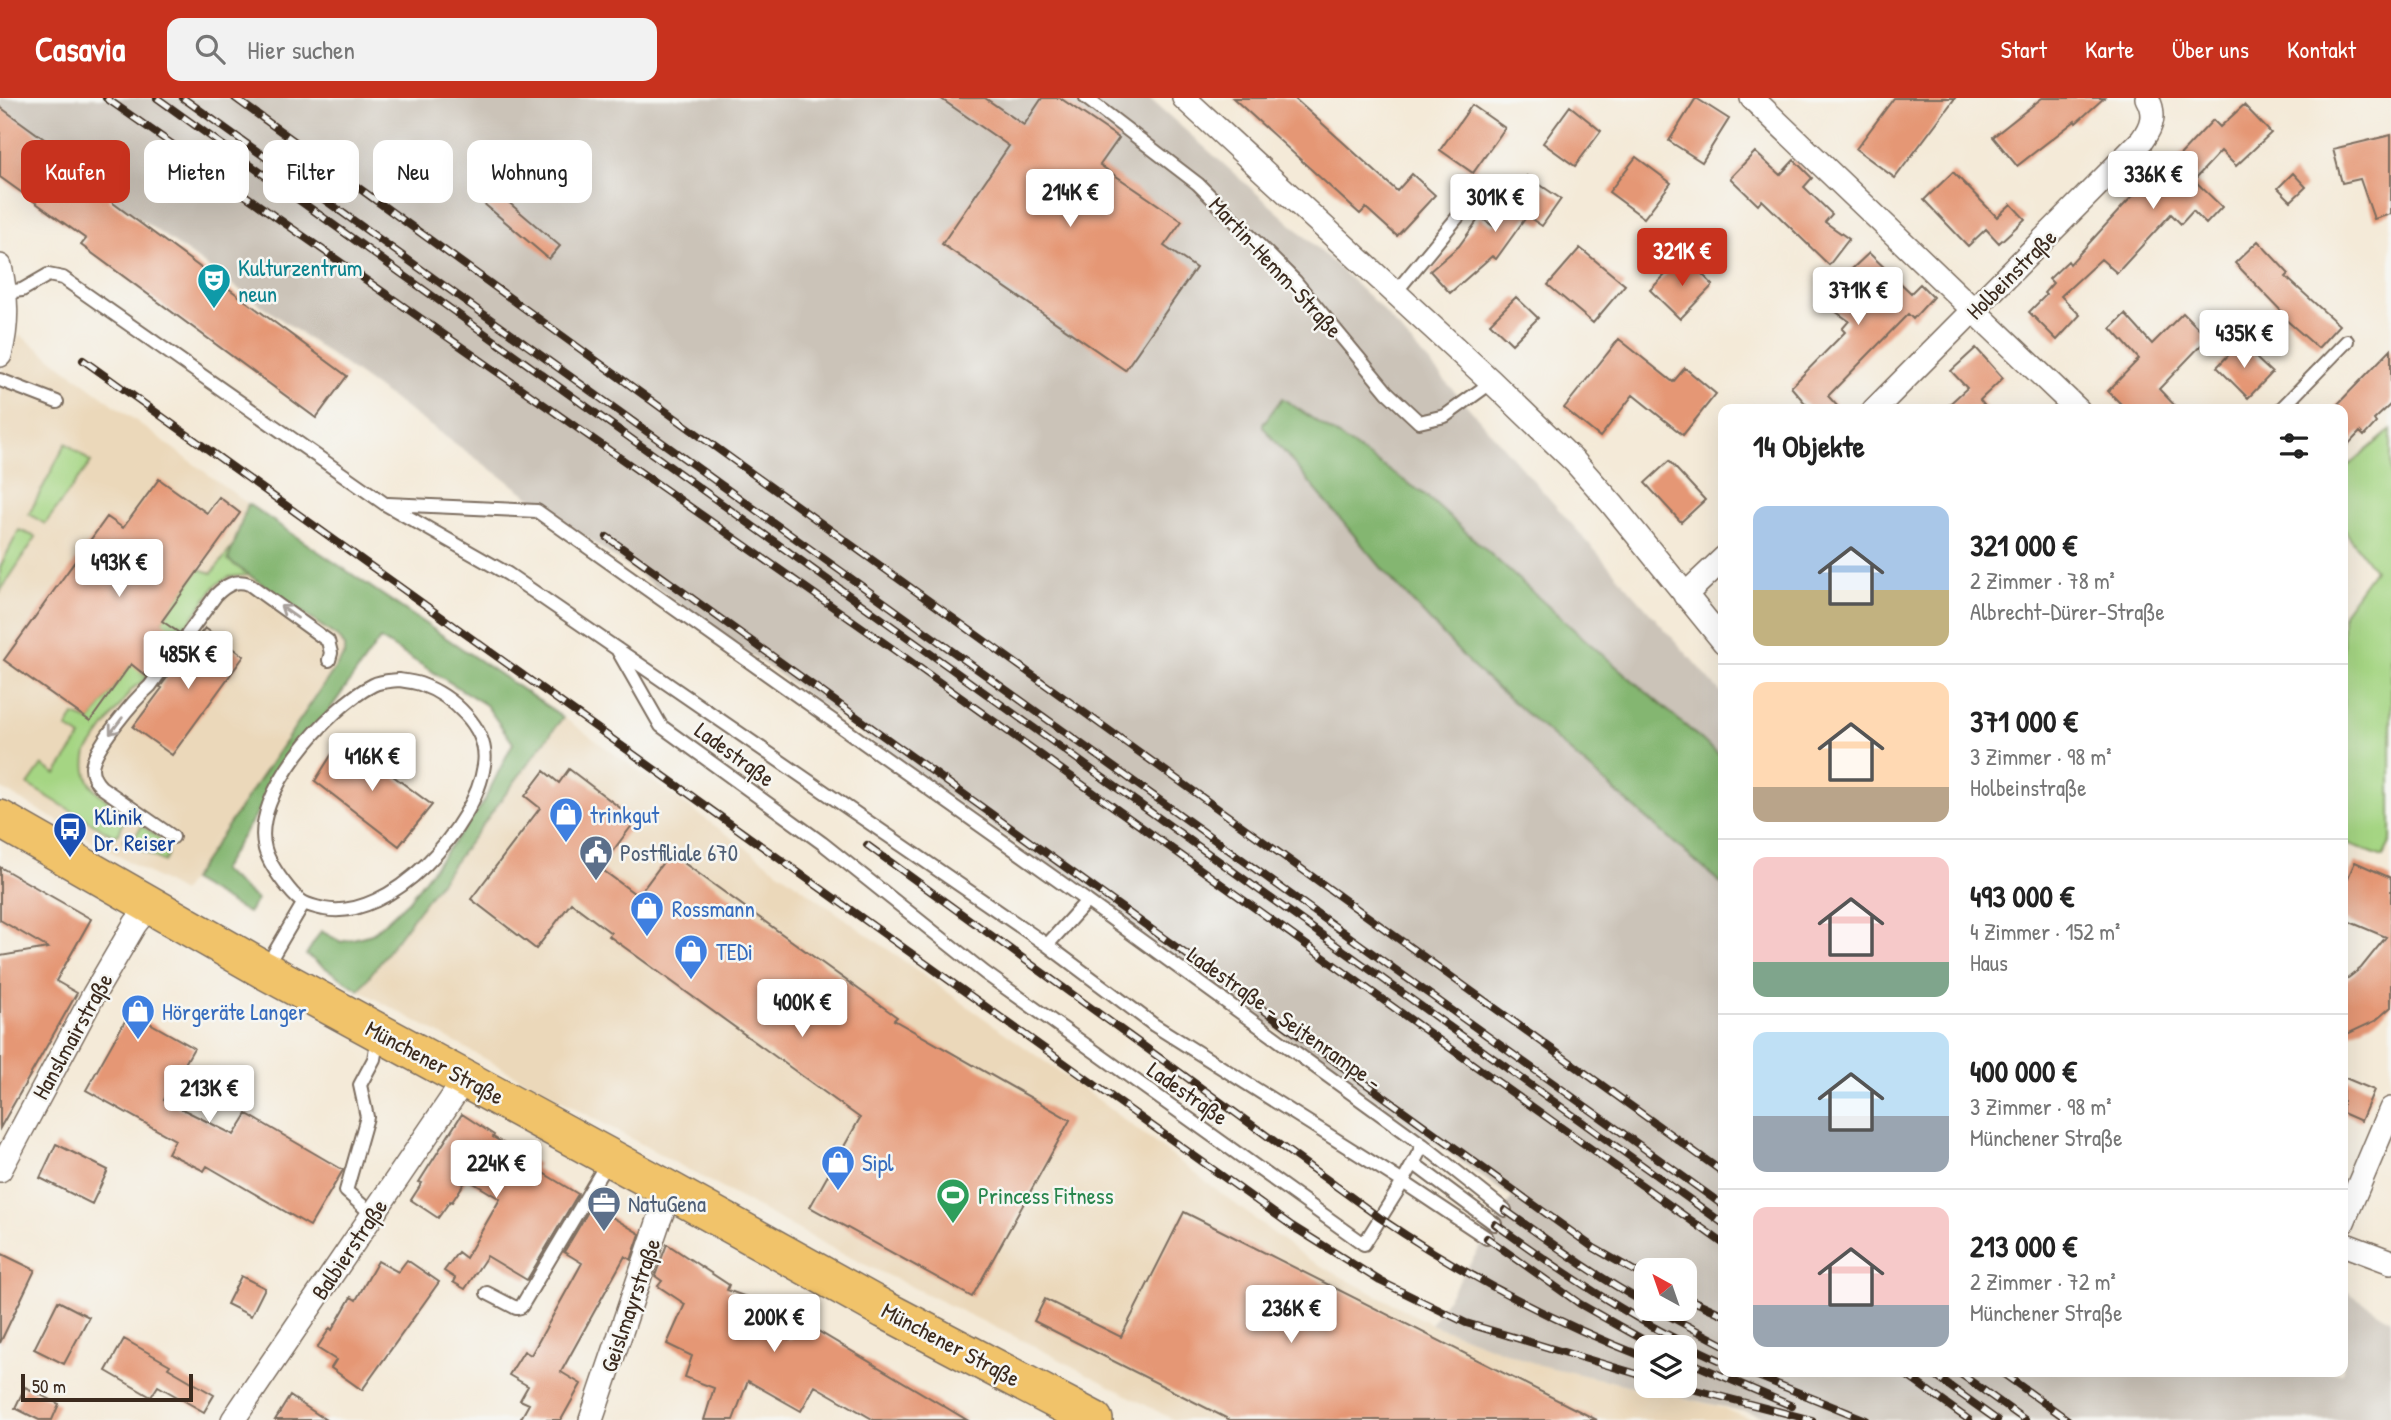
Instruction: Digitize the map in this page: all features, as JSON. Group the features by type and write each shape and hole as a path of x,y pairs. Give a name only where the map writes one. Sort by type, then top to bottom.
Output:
{"main road":[{"name":"Münchener Straße","path":"0,819 264,970 885,1310 1094,1420"}],"street":[{"path":"1184,98 1575,461 1718,635"},
{"path":"1752,98 1974,311 2066,404"},
{"name":"Holbeinstraße","path":"1880,404 2142,140 2150,128 2153,116 2147,98"},
{"path":"0,266 6,292 6,323 0,355"},
{"path":"1685,595 1718,564"},
{"name":"Hanslmairstraße","path":"0,1170 94,994 135,924 150,905"},
{"name":"Balbierstraße","path":"233,1420 466,1079"},
{"path":"2348,1210 2391,1109"},
{"name":"Geislmayrstraße","path":"591,1420 671,1191"},
{"path":"2348,1246 2391,1262"}],"lane":[{"name":"Martin-Hemm-Straße","path":"1086,98 1198,184 1296,282 1387,392 1419,422 1445,416 1492,382"},
{"path":"1395,292 1475,196"},
{"name":"Ladestraße","path":"6,292 22,290 48,275 63,278 384,504 508,574 617,649 1047,945 1154,1026 1403,1182 1364,1244 985,973 822,843 661,726 617,649"},
{"path":"2286,404 2347,341"},
{"path":"0,380 57,402"},
{"path":"384,504 537,511 1087,901 1047,945"},
{"path":"173,837 101,788 93,776 92,768 104,741 137,697 150,686 216,595 229,584 249,584 328,641 331,653 329,660"},
{"path":"399,680 419,684 447,698 467,716 483,741 485,764 478,789 454,830 412,879 372,904 337,911 303,904 275,869 264,848 264,826 271,797 294,758 320,726 375,684 399,680"},
{"name":"Ladestraße - Seitenrampe -","path":"1087,901 1423,1145 1505,1210"},
{"path":"264,970 303,904"},
{"path":"373,1215 346,1191 367,1118 360,1085 374,1059 379,1032"},
{"path":"1423,1145 1403,1182 1487,1238"},
{"path":"487,1293 516,1308 522,1307 610,1158"},
{"path":"1413,1163 1495,1224"}],"shaded area":[{"path":"0,98 1149,98 1377,304 1718,689 1718,1377 2348,1377 2348,1292 2391,1320 2391,1420 1781,1420 1684,1398 1697,1398 1697,1335 1634,1335 1634,1387 1539,1365 1431,1324 1512,1198 118,203 130,203 130,140 46,140 0,107"},
{"path":"20,335 248,504 228,560 340,639 344,646 340,664 182,892 0,788 0,375"},
{"path":"563,717 1100,1101 1306,1258 1431,1324 1539,1365 1634,1387 1634,1398 1681,1398 1716,1406 1754,1420 1174,1420 1036,1347 839,1252 359,990"}],"green space":[{"path":"1282,398 1424,494 1581,636 1718,754 1718,881 1474,668 1390,578 1263,424"},
{"path":"2391,430 2391,841 2383,857 2348,843 2348,606 2374,570 2348,535 2348,466"},
{"path":"66,443 91,462 45,524 29,514"},
{"path":"248,504 563,717 359,990 306,955 321,931 341,942 372,934 408,901 482,805 513,743 486,705 380,639 264,802 221,870 257,900 248,913 191,880 344,655 344,646 340,639 228,560"},
{"path":"19,530 36,537 0,592 0,567"},
{"path":"233,546 228,560 249,575 229,577 216,585 151,675 132,689 87,752 85,764 89,782 126,814 119,834 114,836 28,785 42,765 56,774 81,737 67,728 74,715 90,721 199,569 212,573"},
{"path":"142,826 166,846 167,856 164,862 123,840 128,832 135,836"}],"building":[{"path":"940,98 985,98 1024,125 1042,98 1060,98 1119,138 1100,165 1182,221 1164,246 1196,268 1125,370 942,244 1009,146"},
{"path":"1233,98 1294,98 1397,191 1412,174 1435,195 1397,236 1366,208 1360,214"},
{"path":"1696,98 1729,119 1702,162 1669,141"},
{"path":"1894,98 1955,98 1895,178 1856,149"},
{"path":"2042,98 2104,98 2076,123 2075,121 2017,166 1993,137"},
{"path":"1472,105 1505,128 1473,173 1440,150"},
{"path":"2244,105 2271,133 2236,166 2221,151 2194,180 2222,207 2206,224 2193,211 2181,224 2171,214 2117,273 2101,259 2061,296 2080,315 2057,340 2029,312 2046,295 2044,293 2053,283 2049,279 2068,261 2070,264 2161,167 2165,171 2213,120 2220,127"},
{"path":"1570,106 1601,131 1575,166 1543,143"},
{"name":"Kulturzentrum neun","path":"0,107 46,140 21,140 21,192 0,177"},
{"path":"2391,135 2391,214 2374,219 2360,179 2342,183 2333,149"},
{"path":"1755,152 1780,175 1794,160 1812,178 1804,187 1832,214 1825,222 1849,239 1829,265 1762,200 1758,205 1730,178"},
{"path":"1636,157 1671,183 1644,218 1609,192"},
{"path":"1953,172 1997,217 2011,204 2025,219 1999,243 1986,229 1968,246 1924,200"},
{"path":"2293,173 2306,187 2291,201 2278,188"},
{"path":"1527,176 1561,199 1542,226 1527,216 1496,259 1492,256 1450,293 1430,271 1459,246 1480,217 1493,226"},
{"name":"Kulturzentrum neun","path":"36,203 113,203 347,376 316,418 81,245 86,239"},
{"path":"483,203 509,203 560,246 549,259"},
{"path":"2258,241 2289,274 2286,277 2339,325 2318,348 2285,319 2287,317 2235,263"},
{"path":"1580,248 1625,285 1593,323 1548,285"},
{"path":"1869,253 1911,293 1920,284 1933,297 1913,319 1908,314 1828,396 1835,404 1806,404 1791,387 1845,332 1842,329 1849,321 1819,300"},
{"path":"1684,256 1713,285 1680,319 1650,290"},
{"path":"1516,297 1538,318 1512,344 1490,323"},
{"path":"2183,313 2208,338 2159,389 2173,404 2121,404 2108,391 2139,359 2111,328 2125,314 2152,344"},
{"path":"1619,339 1673,382 1685,368 1716,394 1683,435 1633,395 1600,437 1564,408"},
{"path":"2240,343 2272,373 2248,398 2217,367"},
{"path":"1976,348 2003,378 1980,400 1983,404 1950,404 1967,388 1951,371"},
{"path":"2391,349 2391,404 2374,420 2376,423 2364,436 2360,432 2348,445 2348,404 2338,404"},
{"path":"1669,461 1705,500 1681,522 1645,483"},
{"path":"159,479 207,513 219,497 240,513 162,621 178,632 146,676 131,664 90,721 4,660 107,517 123,528"},
{"path":"205,628 244,656 172,755 133,727"},
{"path":"342,738 432,805 399,846 315,781"},
{"path":"569,769 636,820 600,868 638,896 670,853 897,1017 894,1020 1070,1120 972,1297 810,1207 860,1118 609,936 611,933 571,903 536,949 471,899 540,808 525,796 544,771 559,783"},
{"path":"2355,862 2391,878 2391,1007 2375,1021 2348,1034 2348,978 2361,968 2386,937 2348,921 2348,878"},
{"path":"0,867 91,919 56,981 77,993 0,1128 0,956 48,948 0,920"},
{"path":"130,1012 194,1048 164,1100 234,1135 247,1114 343,1170 310,1226 207,1166 204,1171 168,1153 175,1140 86,1090"},
{"path":"2348,1079 2374,1090 2361,1121 2348,1115"},
{"path":"462,1114 494,1135 493,1137 538,1164 535,1168 578,1194 527,1280 487,1256 465,1289 453,1282 455,1278 444,1271 458,1252 466,1258 500,1199 467,1179 438,1218 411,1200 422,1183 419,1182"},
{"path":"56,1144 108,1170 92,1204 40,1178"},
{"path":"592,1205 640,1234 631,1260 625,1256 561,1372 581,1384 561,1420 520,1420 529,1404 520,1400 528,1386 509,1375 524,1351 531,1355 582,1263 564,1252"},
{"path":"1184,1212 1597,1420 1230,1420 1034,1321 1045,1299 1121,1337"},
{"path":"667,1244 729,1285 727,1290 761,1302 754,1320 790,1340 801,1321 967,1420 874,1420 815,1386 801,1411 748,1381 733,1420 704,1420 714,1388 685,1377 692,1356 667,1344 685,1304 658,1286 662,1281 655,1276"},
{"path":"0,1253 35,1270 0,1343"},
{"path":"407,1260 439,1282 362,1390 331,1368 336,1360 317,1348 330,1328 332,1330 351,1297 356,1300 378,1261 398,1272"},
{"path":"241,1276 265,1288 251,1316 227,1304"},
{"path":"58,1301 89,1317 64,1364 34,1349"},
{"path":"124,1339 170,1365 168,1368 214,1395 204,1412 158,1386 151,1397 106,1371"},
{"path":"25,1387 59,1404 52,1420 39,1420 15,1408"},
{"path":"290,1396 326,1420 275,1420"}],"railway":[{"path":"106,98 893,649 1718,1240"},
{"path":"157,98 1718,1220"},
{"path":"183,98 1718,1202"},
{"path":"235,98 1718,1169"},
{"path":"83,360 1292,1226 1380,1281 1466,1323 1634,1373"},
{"path":"607,537 1594,1248 1634,1271"},
{"path":"867,845 1380,1218 1509,1296 1634,1353"},
{"path":"1505,1210 1634,1297"},
{"path":"1495,1224 1634,1316 1718,1359"},
{"path":"1487,1238 1580,1304 1635,1335"},
{"path":"1698,1303 1718,1312"},
{"path":"1679,1321 1718,1342"},
{"path":"1697,1365 1718,1374"},
{"path":"1725,1377 1792,1406"},
{"path":"1760,1377 1866,1420"},
{"path":"1909,1377 1969,1420"},
{"path":"1937,1377 1997,1420"},
{"path":"1965,1377 2025,1420"},
{"path":"2008,1377 2068,1420"},
{"path":"1697,1390 1812,1420"}],"place":[{"name":"Kulturzentrum neun","path":"214,310"},
{"name":"trinkgut","path":"566,844"},
{"name":"Klinik Dr. Reiser","path":"70,859"},
{"name":"Postfiliale 670","path":"596,882"},
{"name":"Rossmann","path":"647,938"},
{"name":"TEDi","path":"691,981"},
{"name":"Hörgeräte Langer","path":"138,1041"},
{"name":"Sipl","path":"838,1192"},
{"name":"Princess Fitness","path":"953,1225"},
{"name":"NatuGena","path":"604,1233"}]}
